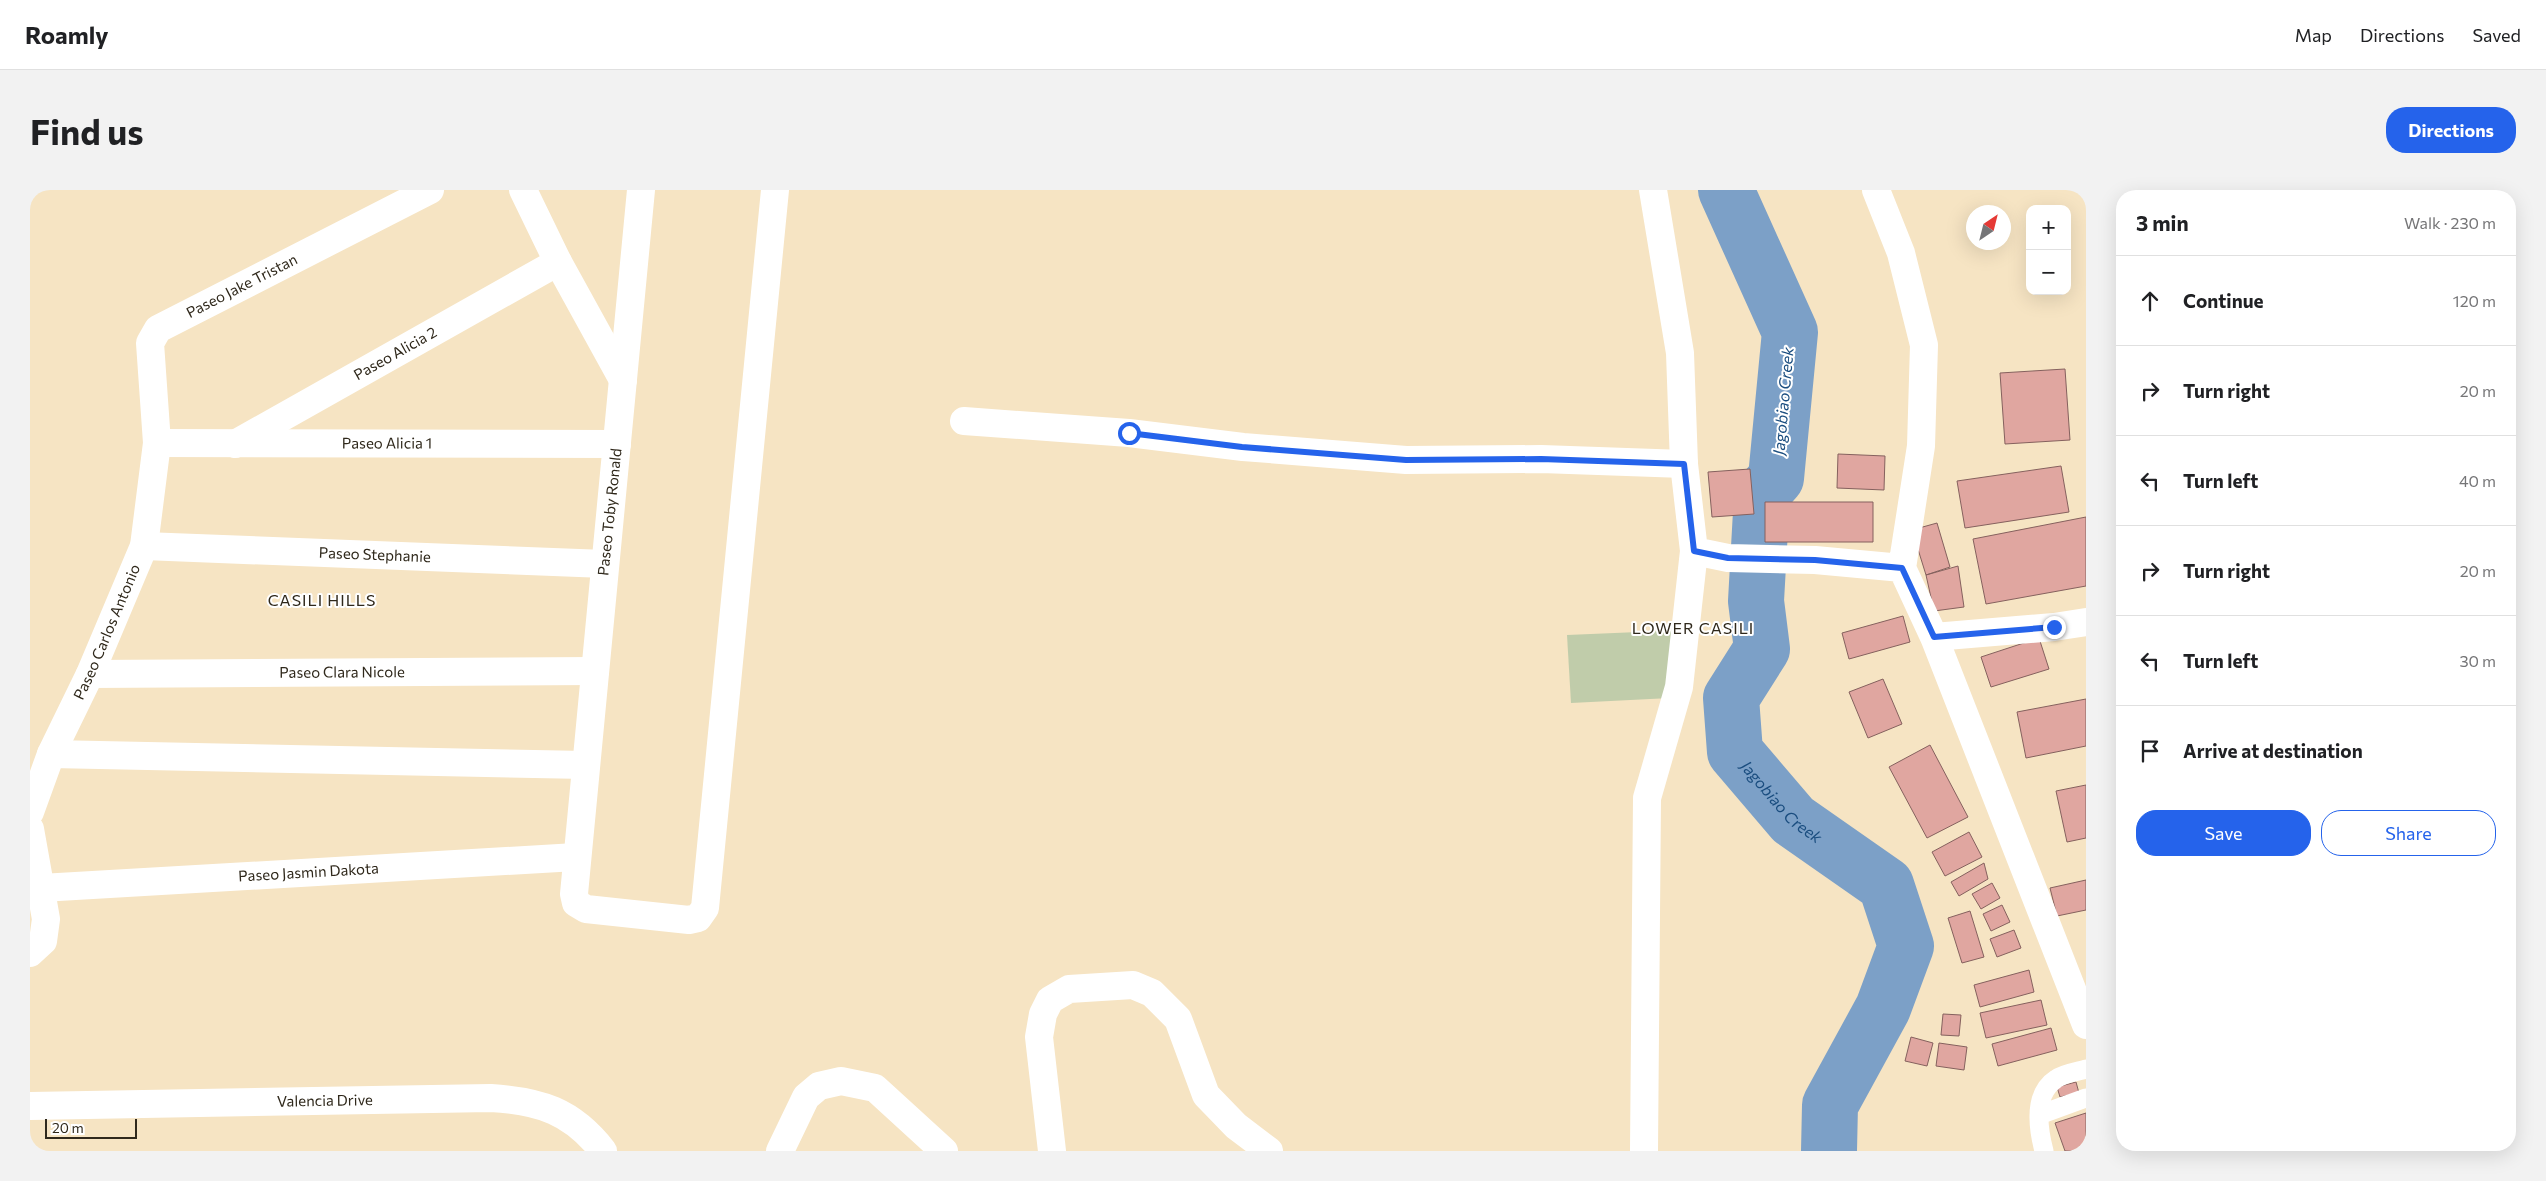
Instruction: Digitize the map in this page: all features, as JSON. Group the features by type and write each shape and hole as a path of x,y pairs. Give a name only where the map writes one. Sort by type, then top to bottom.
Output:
{"street":[{"name":"Paseo Jake Tristan","path":"157,443 150,342 158,329 430,190"},
{"path":"523,190 558,262 623,380"},
{"name":"Paseo Toby Ronald","path":"641,190 576,857 574,894 576,903 586,909 689,920 698,918 705,908 775,190"},
{"path":"1644,1151 1647,798 1679,687 1694,551 1684,464 1680,353 1653,190"},
{"path":"1876,190 1901,254 1924,345 1921,446 1902,568 1934,637 2086,1025"},
{"name":"Paseo Alicia 2","path":"233,445 558,262"},
{"path":"964,421 1129,433 1242,447 1406,460 1541,459 1684,464"},
{"name":"Paseo Alicia 1","path":"157,443 233,445 617,444"},
{"name":"Paseo Carlos Antonio","path":"30,812 51,754 90,674 144,546 157,443"},
{"name":"Paseo Stephanie","path":"144,546 606,564"},
{"path":"1694,551 1728,558 1815,560 1902,568"},
{"path":"1934,637 2054,627 2086,622"},
{"name":"Paseo Clara Nicole","path":"90,674 595,671"},
{"path":"51,754 586,765"},
{"path":"30,829 46,919 43,941 30,953"},
{"name":"Paseo Jasmin Dakota","path":"41,888 576,857"},
{"path":"1052,1151 1038,1037 1043,1014 1050,1000 1069,990 1133,985 1152,993 1178,1019 1206,1095 1236,1126 1269,1151"},
{"path":"780,1151 806,1098 819,1086 841,1081 874,1088 944,1151"},
{"name":"Valencia Drive","path":"30,1106 491,1098 524,1100 559,1111 591,1136 603,1151"}],"lane":[{"path":"2044,1151 2039,1132 2039,1114 2044,1088 2058,1077 2086,1070"},
{"path":"2039,1114 2086,1098"}],"green space":[{"path":"1686,630 1690,697 1571,703 1567,635"}],"building":[{"path":"2065,369 2070,440 2005,444 2000,373"},
{"path":"1838,454 1885,456 1884,490 1837,488"},
{"path":"2061,466 2069,512 1965,528 1957,481"},
{"path":"1750,469 1754,514 1712,517 1708,472"},
{"path":"1765,502 1873,502 1873,542 1765,542"},
{"path":"2086,517 2086,586 1986,604 1973,539"},
{"path":"1937,523 1950,567 1926,575 1912,530"},
{"path":"1958,566 1964,607 1934,611 1926,575"},
{"path":"1903,616 1910,642 1849,659 1842,633"},
{"path":"2039,638 2049,669 1991,687 1981,657"},
{"path":"1883,679 1902,724 1868,738 1849,692"},
{"path":"2086,699 2086,746 2026,758 2017,712"},
{"path":"1930,745 1968,817 1927,838 1889,767"},
{"path":"2086,785 2086,838 2067,842 2056,791"},
{"path":"1969,832 1982,857 1945,876 1932,852"},
{"path":"1984,863 1988,879 1959,896 1951,882"},
{"path":"2086,880 2086,910 2057,916 2050,888"},
{"path":"1992,883 2000,898 1981,909 1972,894"},
{"path":"2002,905 2010,922 1991,931 1983,914"},
{"path":"1970,911 1984,957 1962,963 1948,918"},
{"path":"2014,930 2021,948 1997,957 1990,939"},
{"path":"2029,970 2034,992 1980,1007 1974,985"},
{"path":"2041,1000 2047,1025 1986,1038 1980,1013"},
{"path":"1943,1014 1961,1015 1959,1036 1941,1035"},
{"path":"2051,1028 2057,1050 1998,1066 1992,1044"},
{"path":"1911,1037 1933,1043 1927,1066 1905,1061"},
{"path":"1939,1043 1967,1047 1964,1070 1936,1066"},
{"path":"2076,1082 2079,1093 2060,1097 2057,1087"},
{"path":"2086,1113 2086,1151 2065,1151 2055,1123"}],"waterway":[{"name":"Jagobiao Creek","path":"1726,190 1790,332 1776,478 1762,494 1756,601 1762,649 1731,698 1735,752 1793,820 1886,885 1906,946 1883,1008 1830,1105 1829,1151"}],"district":[{"name":"CASILI HILLS","path":"322,600"},
{"name":"LOWER CASILI","path":"1693,628"}],"route":[{"path":"1129,433 1242,447 1406,460 1541,459 1684,464 1694,551 1728,558 1815,560 1902,568 1934,637 2054,627"}]}
